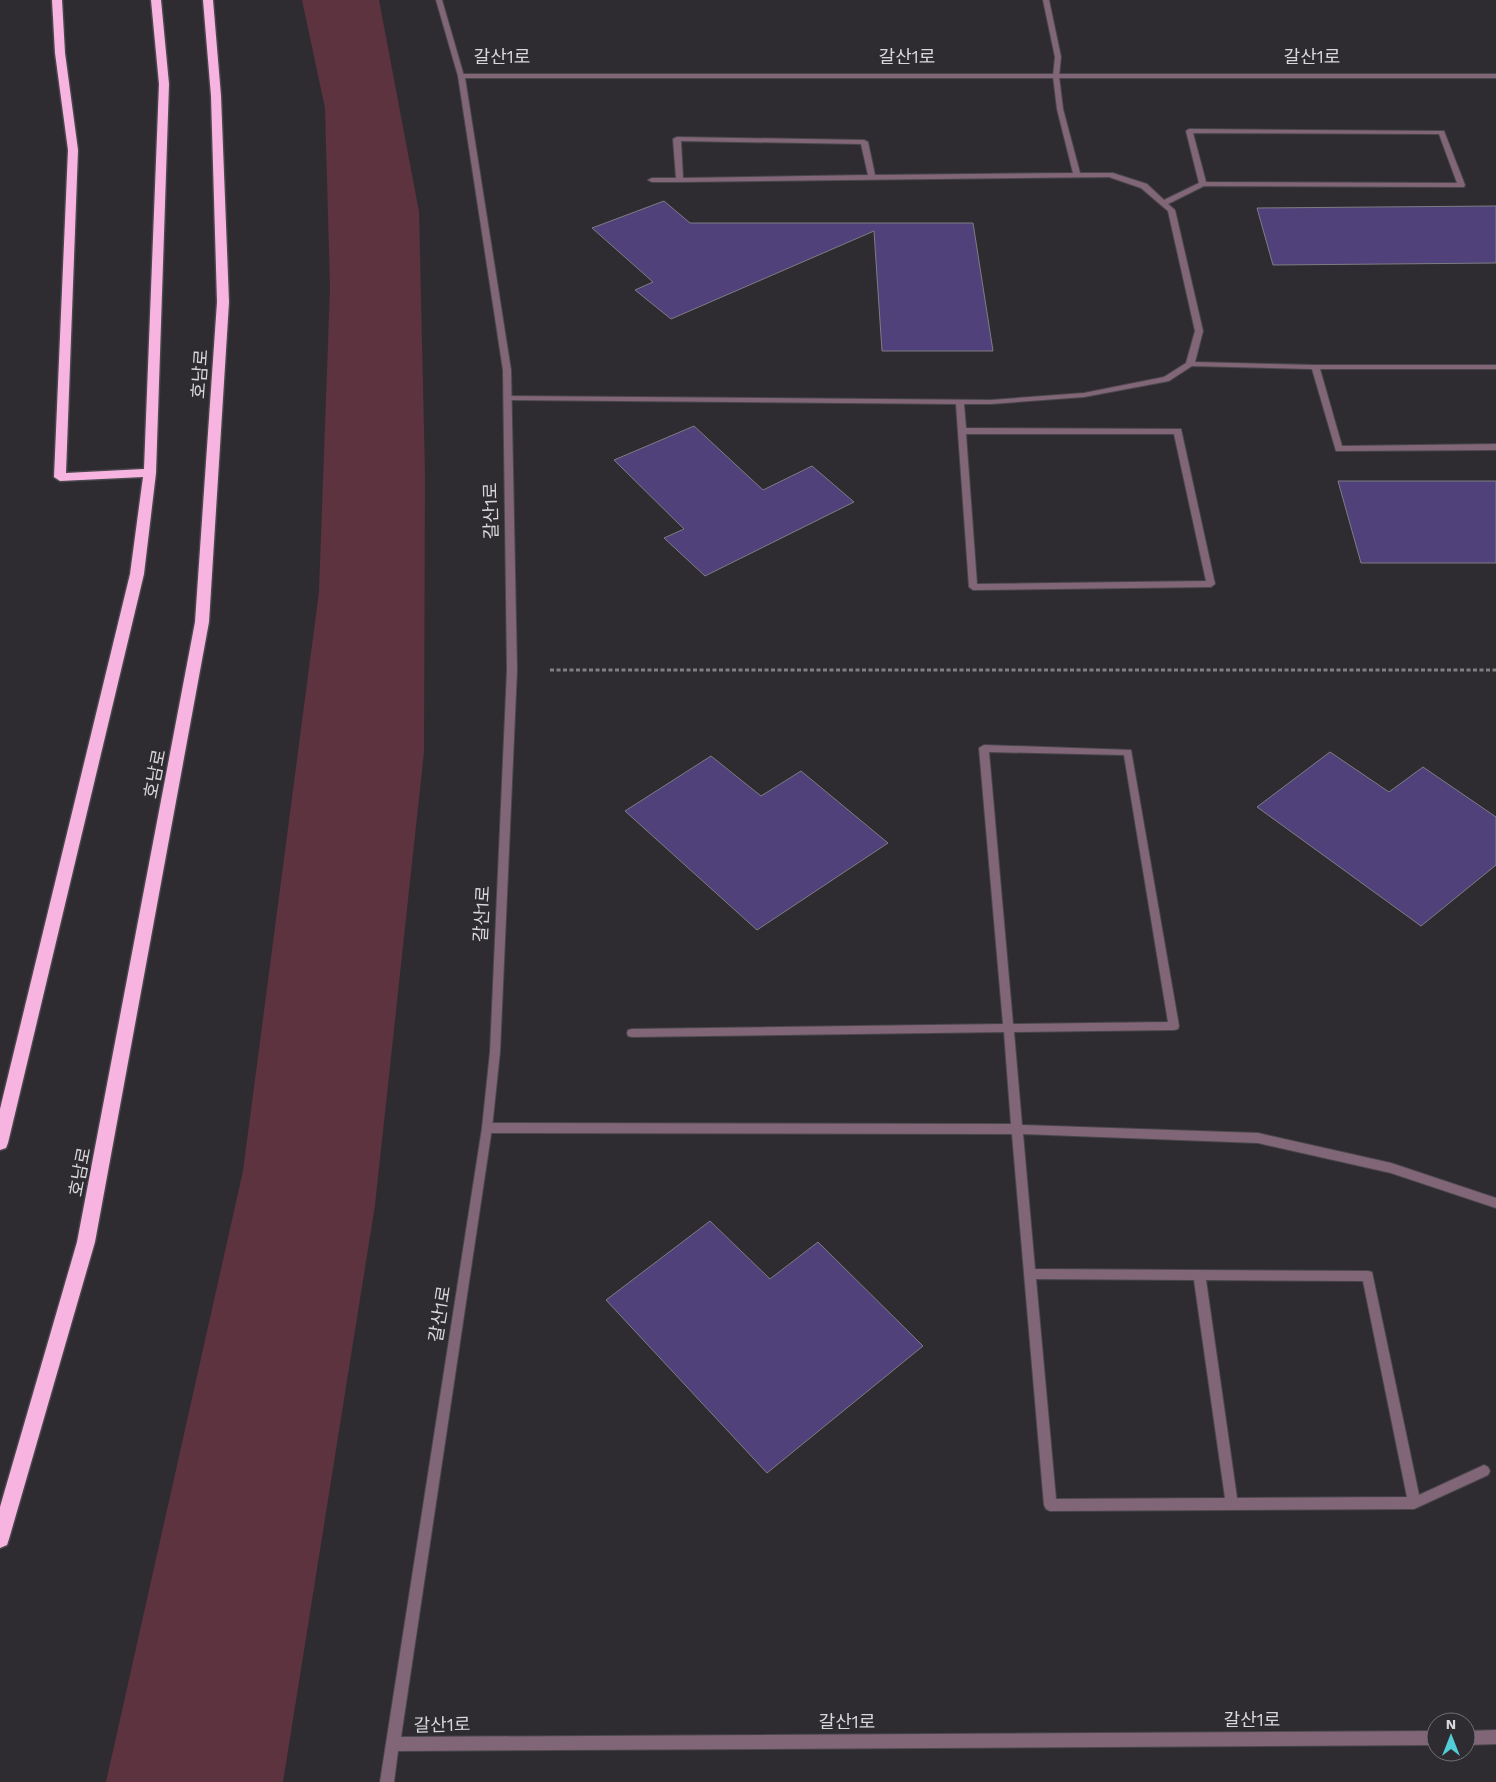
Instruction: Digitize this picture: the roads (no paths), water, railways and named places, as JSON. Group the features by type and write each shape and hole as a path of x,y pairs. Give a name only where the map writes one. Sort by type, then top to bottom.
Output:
{"highway":[{"path":"57,0 60,53 73,150 60,477 150,473"},
{"path":"0,1143 137,574 150,473 164,84 156,0"},
{"name":"호남로","path":"0,1538 86,1242 202,622 223,302 216,96 208,0"}],"street":[{"path":"438,0 461,76"},
{"path":"1046,0 1058,57 1056,76 1060,109 1077,175"},
{"name":"갈산1로","path":"1426,1738 394,1744 487,1128 495,1052 512,670 507,370 461,76 1496,76"},
{"path":"1164,203 1202,184 1461,185 1442,132 1189,131 1202,184"},
{"path":"680,180 676,139 864,142 872,177"},
{"path":"652,180 1110,174 1144,186 1171,210 1199,331 1190,364"},
{"path":"508,398 991,402 1084,395 1166,379 1190,364 1315,367 1496,366"},
{"path":"1315,367 1339,449 1496,448"},
{"path":"960,401 961,431 973,587 1211,584 1178,431 961,431"},
{"path":"632,1033 1009,1028 1174,1026 1128,752 984,748 1009,1028 1018,1129 1050,1505 1414,1503 1484,1471"},
{"path":"487,1128 1018,1129 1258,1138 1391,1168 1496,1203"},
{"path":"1030,1274 1368,1276 1414,1503"},
{"path":"1199,1275 1232,1503"},
{"path":"1476,1738 1496,1737"},
{"path":"387,1782 394,1744"}]}
